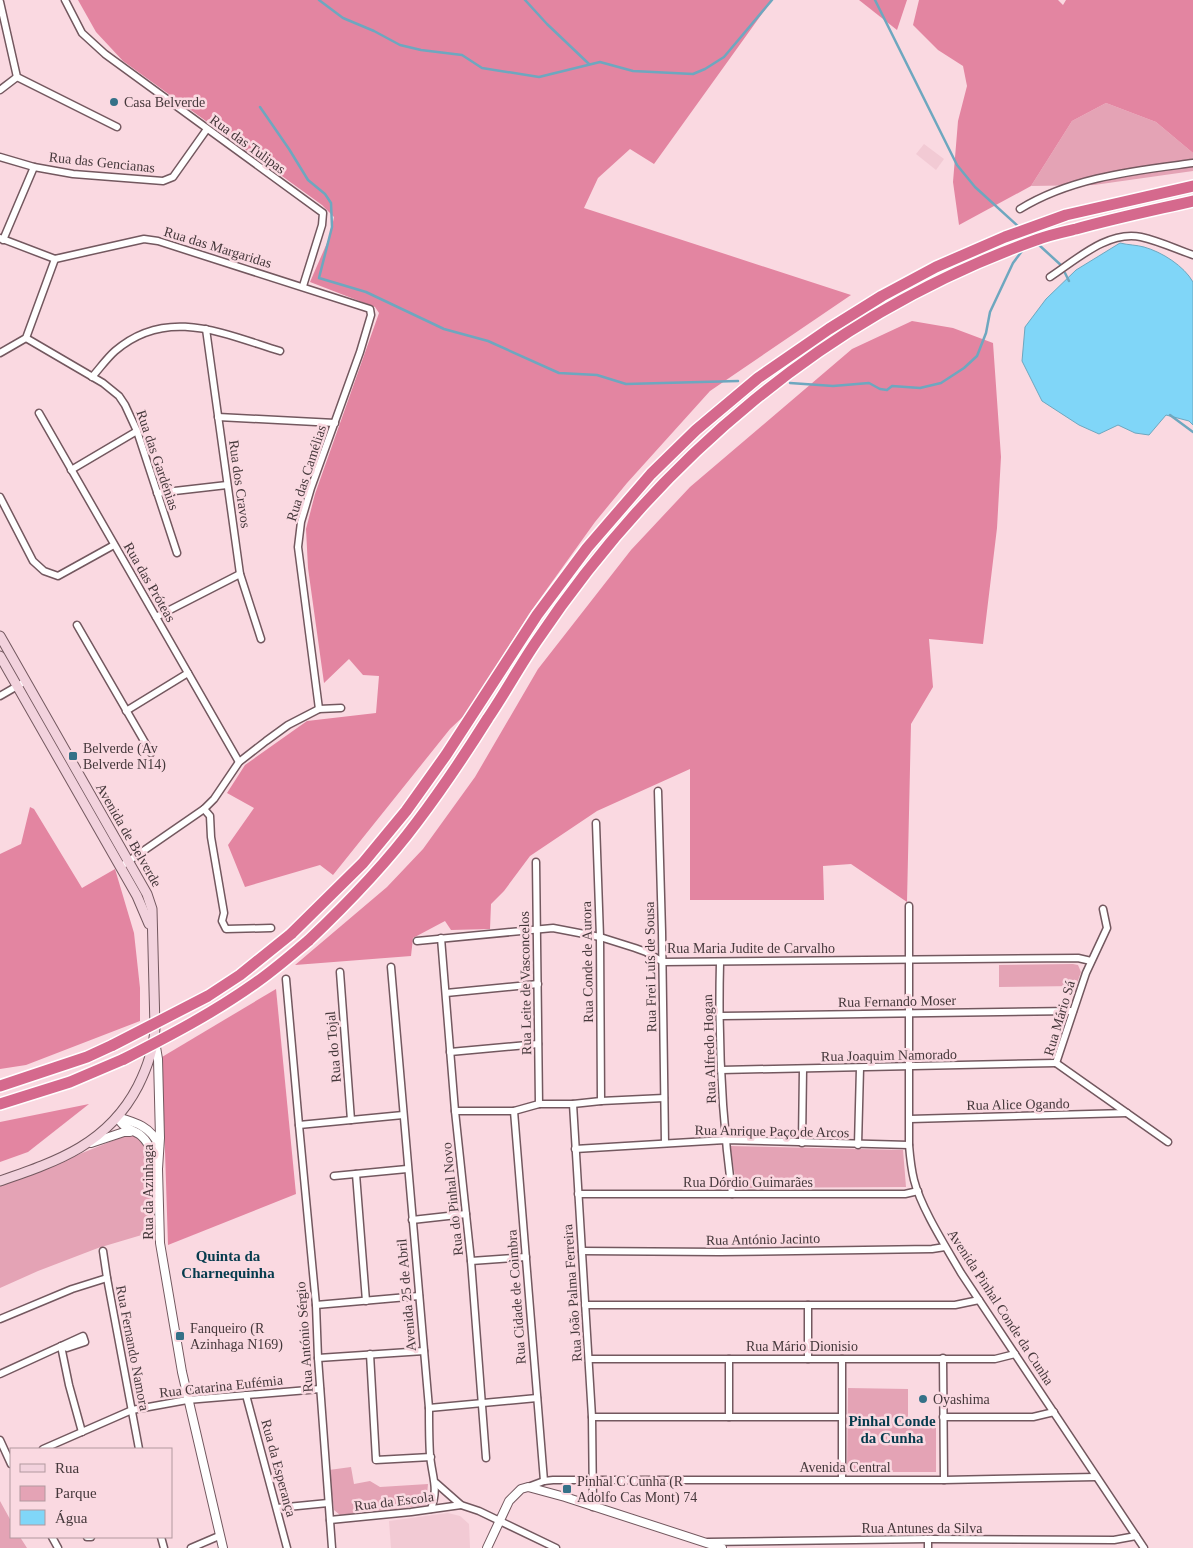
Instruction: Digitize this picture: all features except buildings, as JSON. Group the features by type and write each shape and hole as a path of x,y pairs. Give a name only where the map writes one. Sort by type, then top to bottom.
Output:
{"highway":[{"path":"0,1086 87,1057 139,1033 208,996 240,975 291,934 340,887 385,838 446,755 537,615 593,542 658,468 696,430 758,378 829,329 882,296 936,267 1005,237 1066,215 1193,186"},
{"path":"0,1104 70,1082 124,1059 176,1032 218,1008 254,984 308,941 363,886 417,822 489,718 536,642 590,568 662,484 749,403 798,365 856,326 921,290 986,259 1038,239 1105,221 1193,201"}],"main road":[{"name":"Avenida de Belverde","path":"0,636 22,684 141,903 153,933"},
{"name":"Avenida de Belverde","path":"0,656 22,684 129,860 150,902 153,933"},
{"path":"0,1181 58,1160 87,1144 117,1117 133,1096 143,1077 154,1039 153,933"}],"street":[{"name":"Rua das Tulipas","path":"64,0 82,33 104,54 323,213 322,225 303,286"},
{"path":"0,2 17,77"},
{"path":"0,90 17,77"},
{"path":"17,77 117,127"},
{"name":"Rua das Gencianas","path":"0,156 34,168 73,174 163,181 173,177 207,129"},
{"path":"1020,209 1033,201 1084,182 1135,170 1193,163"},
{"path":"0,352 26,338 55,259 2,239 34,168"},
{"path":"1050,277 1096,247 1111,240 1121,238 1141,237 1193,255"},
{"name":"Rua das Margaridas","path":"55,259 144,239 158,241 370,309"},
{"name":"Rua das Camélias","path":"319,709 298,547 301,522 311,488 360,352 371,315 370,309"},
{"path":"92,377 115,351 139,334 159,328 180,326 206,330 280,351"},
{"name":"Rua dos Cravos","path":"206,330 240,574 261,639"},
{"name":"Rua das Gardénias","path":"26,338 103,383 120,396 126,405 137,432 177,553"},
{"name":"Rua das Próteas","path":"39,413 240,762"},
{"path":"218,417 335,422"},
{"path":"71,470 137,432"},
{"path":"157,493 227,484"},
{"path":"0,497 33,561 44,571 58,576 114,545"},
{"path":"156,617 240,574"},
{"path":"77,625 151,753"},
{"path":"126,711 188,673"},
{"path":"0,696 22,684"},
{"path":"120,867 204,809 214,799 240,762 288,725 319,709 341,708"},
{"name":"Rua Frei Luís de Sousa","path":"658,791 665,1144"},
{"path":"204,809 210,816 224,913 222,921 226,929 271,928"},
{"name":"Rua Conde de Aurora","path":"596,823 600,937 602,1101"},
{"name":"Rua Leite de Vasconcelos","path":"536,862 539,1104"},
{"name":"Avenida Pinhal Conde da Cunha","path":"908,906 909,1145 918,1190 945,1247 1144,1548"},
{"name":"Rua Mário Sá","path":"1103,909 1107,928 1091,961 1056,1063 1168,1142"},
{"name":"Rua Maria Judite de Carvalho","path":"417,941 553,928 600,937 646,952 662,962 1078,958 1091,961"},
{"name":"Rua do Pinhal Novo","path":"441,938 454,1112 471,1261 486,1458"},
{"name":"Rua Alfredo Hogan","path":"720,962 721,1070 725,1140 732,1194"},
{"name":"Avenida 25 de Abril","path":"391,967 429,1408 430,1457 436,1484"},
{"name":"Rua do Tojal","path":"340,972 351,1120"},
{"name":"Rua António Sérgio","path":"286,979 316,1305 320,1389 332,1548"},
{"path":"446,994 538,984"},
{"name":"Rua Fernando Moser","path":"720,1016 1073,1011"},
{"name":"Rua da Azinhaga","path":"154,1039 158,1059 160,1243 187,1400 223,1548"},
{"path":"450,1052 538,1044"},
{"name":"Rua Joaquim Namorado","path":"721,1070 1056,1063"},
{"path":"802,1143 803,1068"},
{"path":"858,1145 860,1068"},
{"path":"454,1112 514,1111 539,1104 572,1104 664,1098"},
{"name":"Rua João Palma Ferreira","path":"572,1104 589,1359 593,1507"},
{"name":"Rua Cidade de Coimbra","path":"514,1111 544,1481"},
{"name":"Rua Alice Ogando","path":"910,1118 1127,1114"},
{"path":"299,1125 403,1115"},
{"path":"117,1117 125,1128 143,1137 158,1169"},
{"path":"117,1117 136,1123 148,1130 154,1136 160,1149"},
{"path":"87,1144 124,1132 134,1132"},
{"name":"Rua Anrique Paço de Arcos","path":"575,1149 725,1140 909,1145"},
{"path":"334,1176 407,1169"},
{"path":"356,1174 366,1301"},
{"name":"Rua Dórdio Guimarães","path":"578,1194 905,1194 918,1190"},
{"path":"412,1220 466,1214"},
{"name":"Rua António Jacinto","path":"582,1251 732,1252 932,1249 945,1247"},
{"name":"Rua Fernando Namora","path":"103,1251 139,1448"},
{"path":"471,1261 526,1257"},
{"path":"0,1319 63,1293 107,1278"},
{"path":"316,1305 419,1296"},
{"path":"585,1305 955,1306 979,1300"},
{"path":"808,1305 808,1359"},
{"path":"0,1374 61,1346 70,1392 82,1432"},
{"path":"318,1358 424,1351"},
{"path":"370,1354 376,1460 430,1457"},
{"name":"Rua Mário Dionisio","path":"589,1359 995,1359 1015,1354"},
{"path":"943,1358 944,1480"},
{"path":"729,1359 729,1418"},
{"path":"842,1359 842,1479"},
{"name":"Rua Catarina Eufémia","path":"46,1448 132,1410 187,1400 320,1389"},
{"name":"Rua da Esperança","path":"246,1395 287,1548"},
{"path":"429,1408 537,1398"},
{"path":"943,1417 1033,1417 1054,1412"},
{"path":"592,1417 842,1417"},
{"path":"0,1440 10,1462"},
{"name":"Avenida Central","path":"528,1487 544,1481 593,1480 944,1480 1096,1477"},
{"path":"436,1484 462,1505 474,1508 556,1548"},
{"path":"431,1509 436,1484"},
{"path":"487,1548 510,1501 515,1494 528,1487 708,1542 722,1548"},
{"path":"277,1508 328,1503"},
{"name":"Rua da Escola","path":"330,1520 462,1505"},
{"path":"190,1548 219,1536"},
{"name":"Rua Antunes da Silva","path":"708,1542 928,1539 1114,1540 1136,1536"},
{"path":"928,1539 928,1548"}],"shaded area":[{"path":"78,0 772,0 654,164 630,149 598,178 584,208 851,295 710,391 627,483 595,522 529,614 467,713 450,729 333,875 320,865 245,887 228,845 254,808 227,793 245,765 307,721 376,713 379,676 363,675 349,659 324,683 308,568 306,529 315,494 379,313 375,307 310,282 330,236 334,217 322,205 123,61 96,32"},
{"path":"859,0 907,0 897,30"},
{"path":"919,0 1058,0 1063,5 1066,0 1193,0 1193,153 1156,122 1106,103 1072,121 1031,186 959,225 953,182 958,121 967,86 963,66 938,50 913,25"},
{"path":"924,144 944,159 936,170 916,154"},
{"path":"912,321 953,328 993,343 1001,457 997,528 983,644 929,639 933,687 911,724 907,902 851,864 823,866 824,900 690,900 690,769 597,811 530,856 504,891 491,904 490,929 451,930 445,921 413,938 411,956 295,965 387,887 423,849 475,777 538,669 631,550 690,487 852,349"},
{"path":"30,807 34,809 82,888 115,869 134,933 140,988 140,1021 26,1065 0,1069 0,854 21,844"},
{"path":"276,989 296,1194 168,1245 162,1057"},
{"path":"89,1104 28,1152 0,1162 0,1122"},
{"path":"448,1513 460,1516 469,1524 470,1548 391,1548 389,1521"}],"green space":[{"path":"1106,103 1156,122 1193,153 1193,171 1094,185 1031,186 1072,121"},
{"path":"999,965 1078,965 1081,972 1076,986 999,987"},
{"path":"130,1135 139,1138 152,1161 152,1226 145,1234 98,1248 0,1288 0,1186"},
{"path":"730,1146 903,1150 906,1187 737,1188"},
{"path":"848,1388 908,1389 908,1420 936,1421 936,1472 847,1472"},
{"path":"351,1467 354,1484 370,1481 380,1487 428,1484 426,1505 340,1515 334,1510 329,1470"},
{"path":"0,1501 10,1519 10,1538 21,1538 27,1548 0,1548"}],"water":[{"path":"1120,243 1144,247 1158,252 1184,270 1193,282 1193,425 1189,421 1166,415 1149,435 1135,433 1118,425 1099,434 1079,425 1042,401 1022,361 1025,327 1046,299 1076,270"}],"waterway":[{"path":"319,0 343,18 374,31 400,45 421,50 462,55 482,68 539,77 600,62 633,71 693,74 724,57 772,0"},
{"path":"525,0 589,64"},
{"path":"875,0 957,165 975,187 1020,228"},
{"path":"260,107 308,180 325,194 331,203 332,227 319,278 366,292 444,329 488,341 559,373 597,375 626,384 738,381"},
{"path":"1039,245 1063,267"},
{"path":"790,383 833,386 869,383 880,389 887,390 892,386 920,388 941,383 964,368 977,356 986,333 990,312 1013,263 1022,251"},
{"path":"1065,273 1069,281"},
{"path":"1170,415 1193,432"}],"place":[{"name":"Casa Belverde","path":"114,102"},
{"name":"Belverde (Av Belverde N14)","path":"73,756"},
{"name":"Fanqueiro (R Azinhaga N169)","path":"180,1336"},
{"name":"Oyashima","path":"923,1399"},
{"name":"Pinhal C Cunha (R Adolfo Cas Mont) 74","path":"567,1489"}],"district":[{"name":"Quinta da Charnequinha","path":"228,1264"},
{"name":"Pinhal Conde da Cunha","path":"892,1430"}]}
